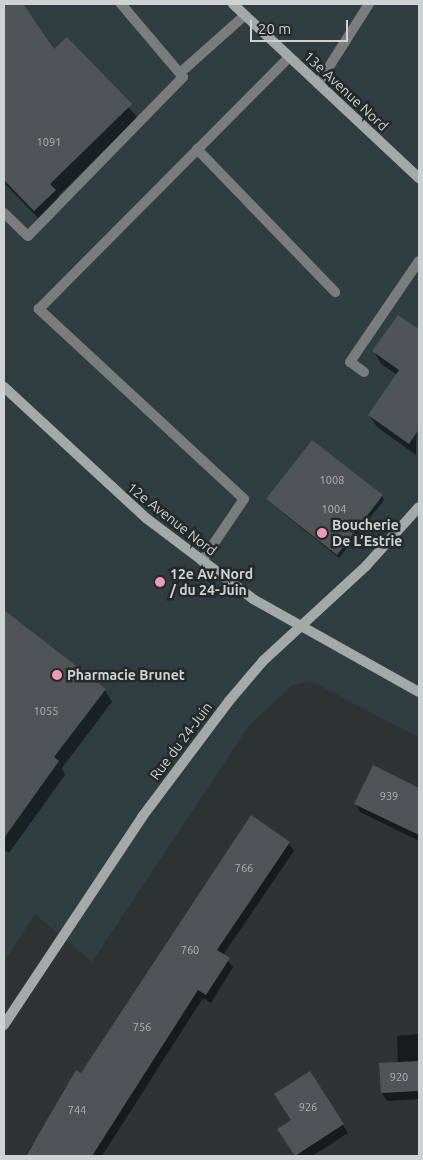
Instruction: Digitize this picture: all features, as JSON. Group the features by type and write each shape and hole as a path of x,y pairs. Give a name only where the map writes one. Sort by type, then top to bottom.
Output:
{"main road":[{"name":"13e Avenue Nord","path":"233,4 419,178"},
{"name":"12e Avenue Nord","path":"4,387 96,474 202,560 299,628 419,692"},
{"name":"Rue du 24-Juin","path":"4,1025 192,747 263,661 366,566 419,507"}],"lane":[{"path":"4,213 28,236 183,78 121,4"},
{"path":"318,84 369,4"},
{"path":"180,74 245,15"},
{"path":"202,560 244,499 39,309 289,57"},
{"path":"197,149 335,292"},
{"path":"364,372 350,362 419,261"}],"shaded area":[{"path":"4,4 419,4 419,737 310,681 292,685 248,727 92,962 35,914 4,962"}],"building":[{"path":"4,4 23,4 54,49 67,37 132,104 50,184 56,190 34,211 4,180"},
{"path":"398,315 419,329 419,429 409,444 368,415 399,370 372,351"},
{"path":"312,440 383,495 337,555 266,499"},
{"path":"4,610 106,689 54,757 59,761 4,838"},
{"path":"373,765 419,788 419,835 354,804"},
{"path":"251,815 290,842 217,950 230,958 206,995 198,990 92,1156 26,1156 76,1070 81,1073"},
{"path":"419,1061 419,1091 381,1093 379,1063"},
{"path":"310,1071 344,1124 295,1156 277,1129 291,1120 274,1094"}],"place":[{"name":"Boucherie De L’Estrie","path":"322,533"},
{"name":"12e Av. Nord / du 24-Juin","path":"160,582"},
{"name":"Pharmacie Brunet","path":"57,675"}]}
